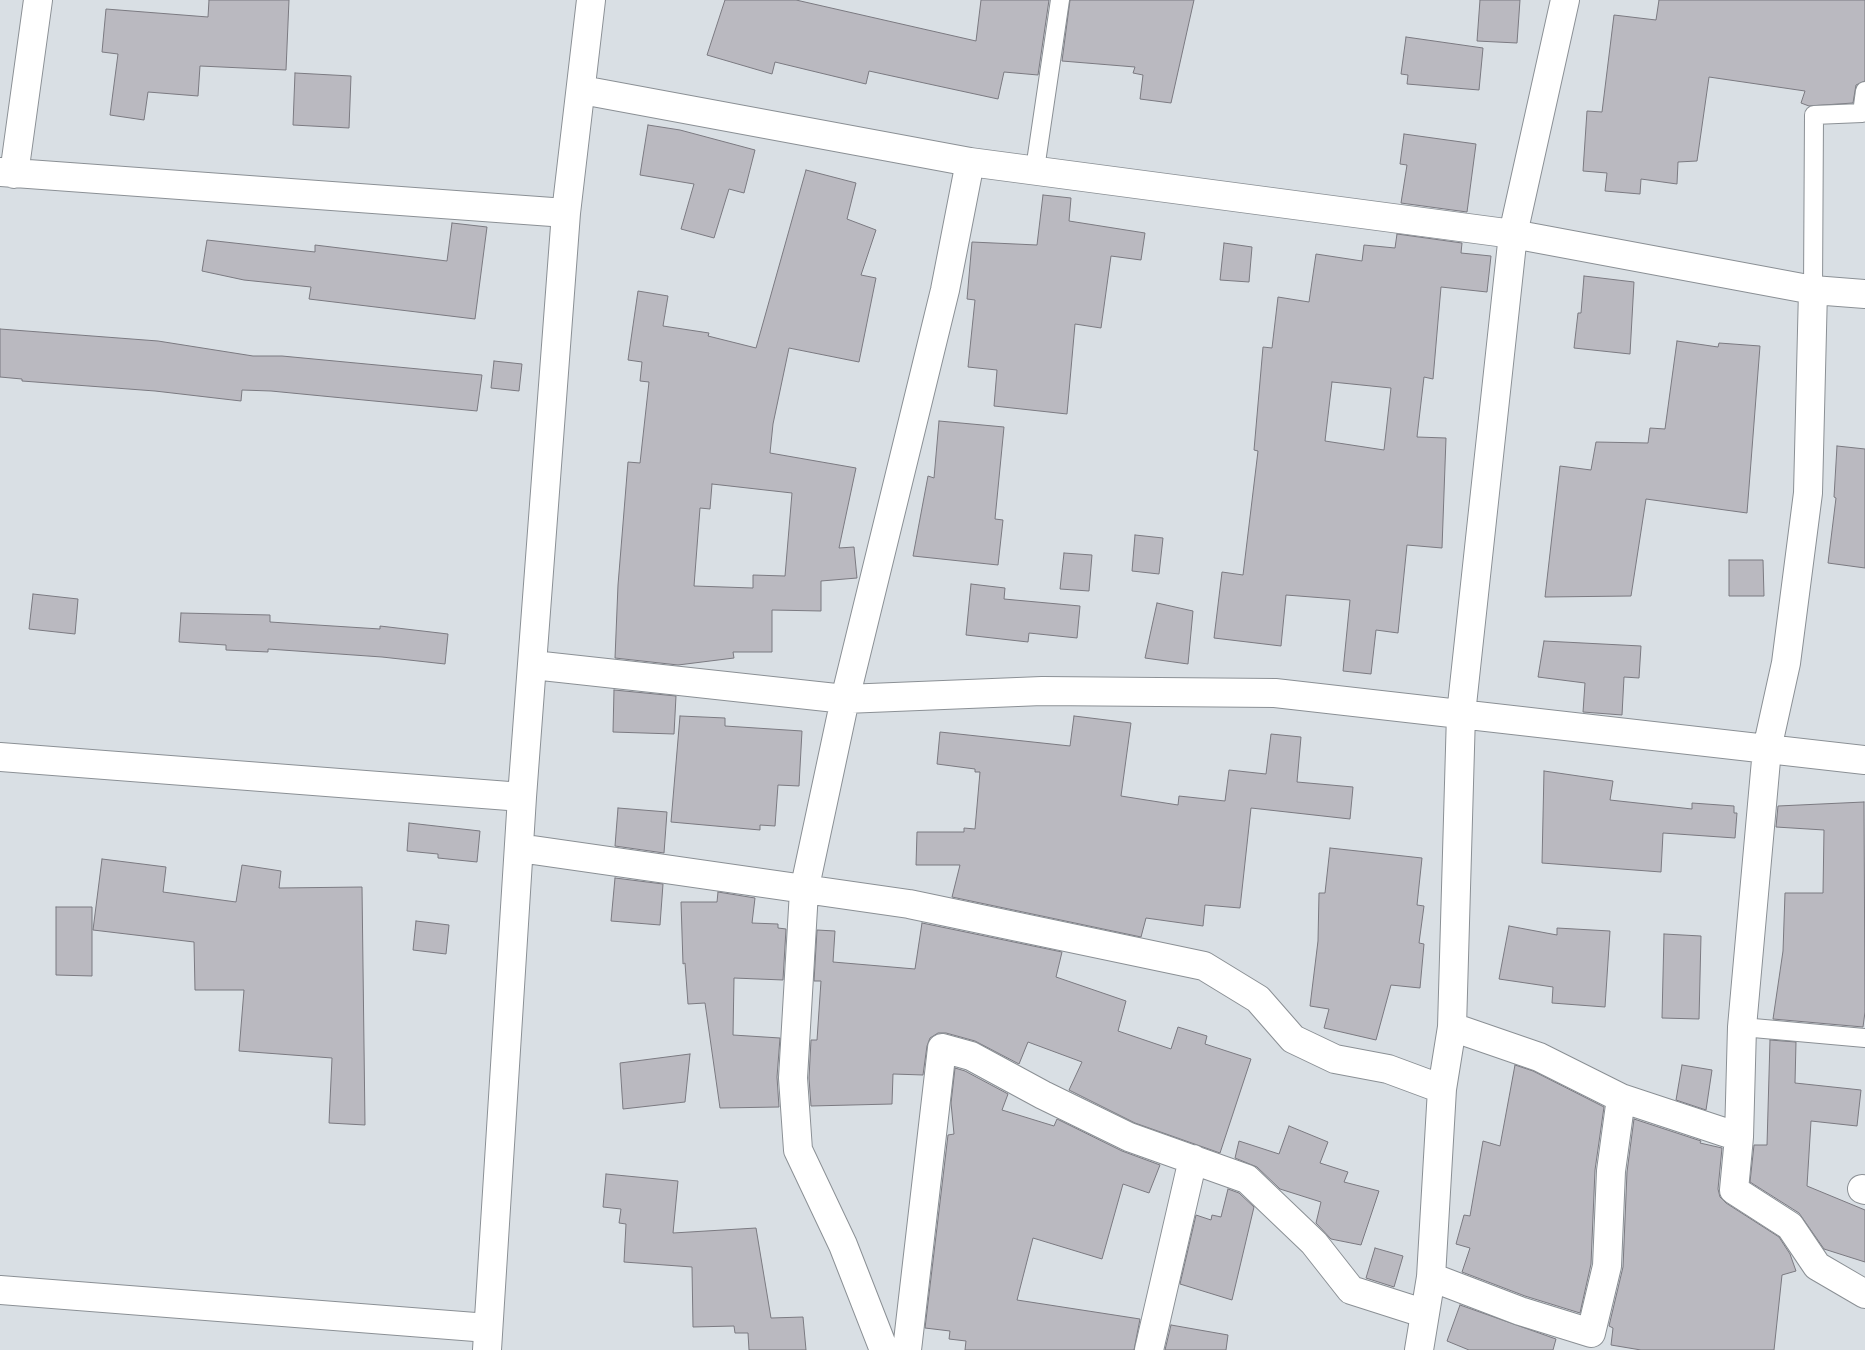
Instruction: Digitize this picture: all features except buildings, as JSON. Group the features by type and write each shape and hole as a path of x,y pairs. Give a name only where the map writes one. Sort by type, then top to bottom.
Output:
{"street":[{"path":"38,0 7,173 566,213"},
{"path":"0,1290 487,1339 522,797 566,213 582,90 591,0"},
{"path":"1419,1350 1431,1276 1442,1089 1452,1028 1462,714 1513,234 1565,0"},
{"path":"582,90 970,162 1035,169 1513,234 1813,290 1865,294"},
{"path":"884,1350 843,1245 798,1150 793,1078 804,891 844,699 945,290 970,162"},
{"path":"1813,290 1808,493 1786,662 1767,748 1742,1026 1739,1137 1734,1190 1790,1226 1817,1266 1865,1294"},
{"path":"533,665 844,699 1042,691 1276,693 1865,760"},
{"path":"0,756 522,797"},
{"path":"520,848 804,891 909,904 1204,966 1258,999 1293,1039 1335,1059 1388,1069 1442,1089"},
{"path":"1452,1028 1539,1056 1621,1098 1739,1137"},
{"path":"907,1350 942,1048 971,1056 1043,1096 1129,1136 1247,1179 1314,1243 1351,1290 1424,1313"},
{"path":"1431,1276 1520,1311 1589,1342 1607,1266 1611,1172 1621,1098"},
{"path":"1149,1350 1193,1159"}],"lane":[{"path":"1035,169 1060,0"},
{"path":"1813,290 1814,115 1862,113 1865,91"},
{"path":"1742,1026 1865,1038"}]}
